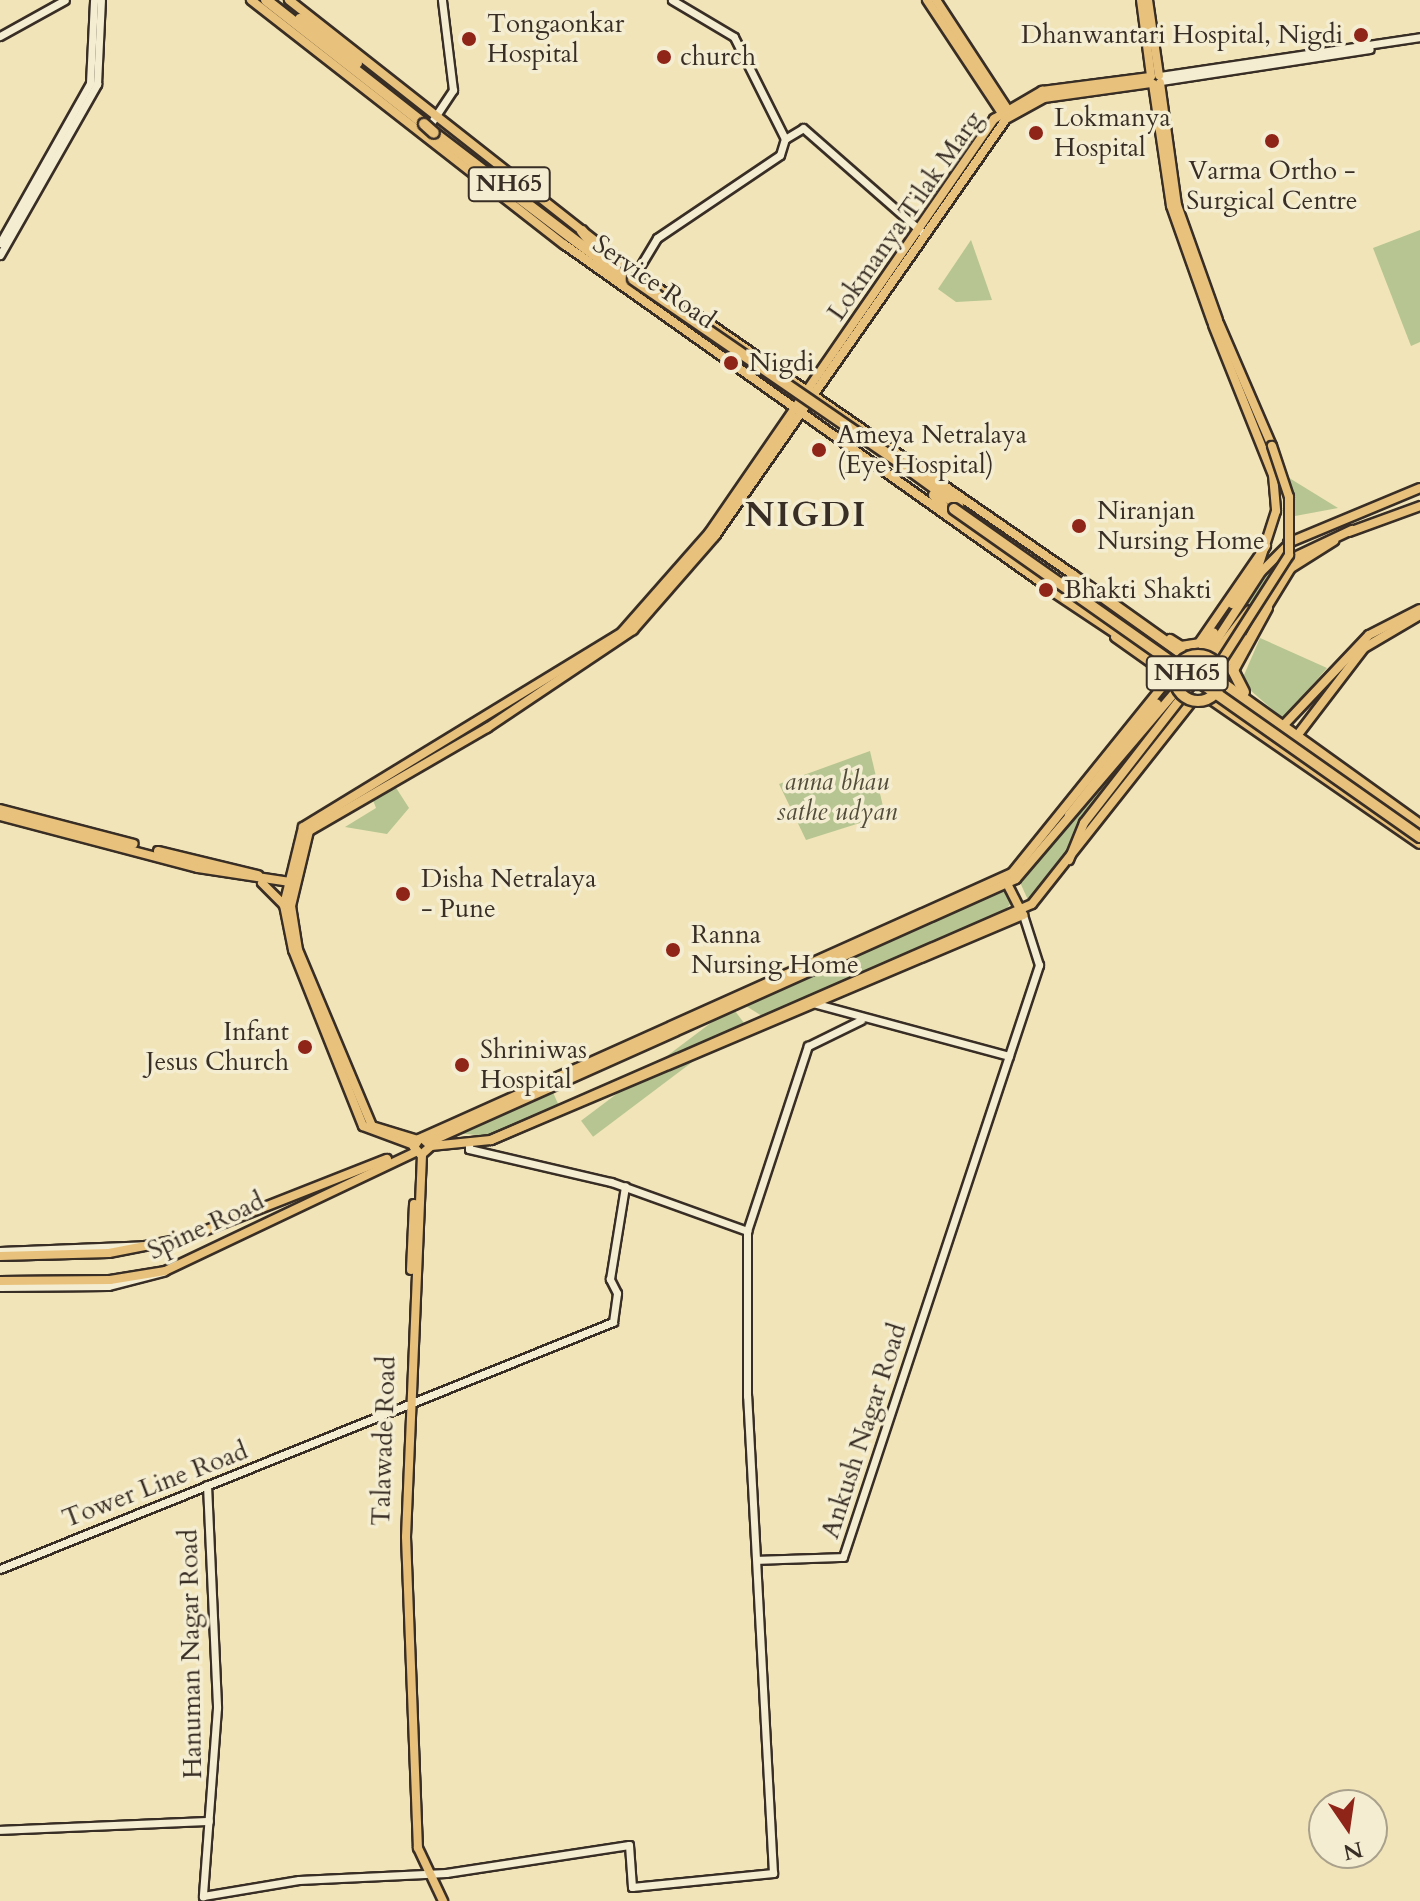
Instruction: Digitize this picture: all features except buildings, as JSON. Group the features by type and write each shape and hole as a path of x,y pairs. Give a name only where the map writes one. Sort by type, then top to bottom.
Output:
{"highway":[{"name":"NH65","path":"266,0 581,236 602,257 1420,828"},
{"name":"NH65","path":"277,0 302,24"},
{"path":"309,45 302,24 316,21"},
{"name":"NH65","path":"431,126 567,242 633,277"},
{"name":"NH65","path":"956,506 1420,837"},
{"path":"1072,575 1080,584 1195,652 1313,749"},
{"path":"1055,592 1068,598 1175,676 1193,700 1210,698 1420,843"},
{"path":"1266,609 1233,676 1277,722"},
{"path":"1175,676 1195,652"},
{"path":"1210,698 1220,673"},
{"name":"NH65","path":"1313,749 1420,828"}],"main road":[{"path":"251,0 309,45 431,126"},
{"path":"289,0 431,126"},
{"path":"927,0 1007,114"},
{"path":"936,0 1007,114"},
{"path":"1141,0 1156,79"},
{"path":"1148,0 1171,206 1271,466 1277,504 1267,547 1258,567 1195,652"},
{"name":"Lokmanya Tilak Marg","path":"289,882 303,827 314,817 484,722 622,632 700,545 1007,114 1042,91 1156,79"},
{"path":"581,236 633,277 810,393 956,506 1195,652"},
{"name":"Service Road","path":"567,242 800,408 956,506 1055,592 1160,669 1166,677 1161,691 1006,881"},
{"path":"1216,322 1272,446 1289,497 1289,555 1220,673"},
{"path":"1195,652 1267,547 1290,543 1420,488"},
{"path":"1068,865 1084,823 1206,673 1283,564 1352,530 1420,506"},
{"path":"1220,673 1291,568 1352,530"},
{"path":"1021,912 1006,881 1056,831 1209,652 1261,572 1290,543"},
{"path":"1313,749 1308,721 1311,704 1369,635 1420,609"},
{"path":"1270,741 1277,722 1311,704 1364,648 1420,615"},
{"path":"1056,831 1175,676"},
{"path":"289,882 284,905 293,950 359,1119 373,1135 420,1147 491,1140 1021,912 1041,899 1193,700"},
{"path":"1285,752 1308,721"},
{"path":"0,809 289,882"},
{"path":"0,816 260,881 289,882"},
{"path":"260,881 284,905"},
{"name":"Spine Road","path":"0,1284 110,1280 165,1271 420,1147 1006,881"},
{"path":"289,882 291,917 298,950 367,1115 376,1128 420,1147"},
{"path":"491,1140 1021,912"},
{"name":"Talawade Road","path":"420,1147 403,1540 418,1848 443,1901"},
{"name":"Spine Road","path":"0,1254 151,1245 207,1231 392,1160"}],"street":[{"path":"0,34 54,0"},
{"path":"39,11 65,0"},
{"path":"431,126 453,90 442,0"},
{"path":"672,0 734,37 785,139"},
{"path":"0,243 90,83 95,1"},
{"path":"0,255 97,84 95,1"},
{"path":"1156,79 1420,39"},
{"path":"633,277 657,238 780,155 785,139 803,128 921,231"},
{"path":"813,1003 861,1020 1009,1056 1040,960 1021,912"},
{"path":"431,1873 629,1845 632,1887 773,1873 757,1560 747,1231 808,1046 861,1020"},
{"name":"Ankush Nagar Road","path":"757,1560 843,1557 1009,1056"},
{"path":"469,1143 469,1149 625,1186 747,1231"},
{"name":"Tower Line Road","path":"0,1569 613,1322 617,1293 610,1279 625,1186"},
{"name":"Spine Road","path":"0,1254 151,1245"},
{"name":"Spine Road","path":"0,1284 20,1287 122,1284 165,1271"},
{"name":"Hanuman Nagar Road","path":"207,1485 217,1708 207,1897 290,1881 431,1873"},
{"path":"0,1830 209,1821"}],"green space":[{"path":"1420,230 1420,342 1411,346 1373,248"},
{"path":"971,240 992,300 956,302 938,289"},
{"path":"1286,476 1338,508 1295,516"},
{"path":"1283,553 1245,615 1028,900 1019,880 1191,682"},
{"path":"1260,638 1327,668 1283,719 1241,682"},
{"name":"anna bhau sathe udyan","path":"870,751 885,815 806,840 779,784"},
{"path":"393,783 409,808 387,834 345,827 376,808 371,795"},
{"path":"1003,888 1011,903 1003,913 762,1016 746,1006"},
{"path":"732,1007 744,1023 593,1137 581,1121"},
{"path":"551,1088 559,1106 490,1136 453,1133"}],"place":[{"name":"Dhanwantari Hospital, Nigdi","path":"1361,35"},
{"name":"Tongaonkar Hospital","path":"469,39"},
{"name":"church","path":"664,57"},
{"name":"Lokmanya Hospital","path":"1036,133"},
{"name":"Varma Ortho - Surgical Centre","path":"1272,141"},
{"name":"Nigdi","path":"731,363"},
{"name":"Ameya Netralaya (Eye Hospital)","path":"819,450"},
{"name":"Niranjan Nursing Home","path":"1079,526"},
{"name":"Bhakti Shakti","path":"1046,590"},
{"name":"Disha Netralaya - Pune","path":"403,894"},
{"name":"Ranna Nursing Home","path":"673,950"},
{"name":"Infant Jesus Church","path":"305,1047"},
{"name":"Shriniwas Hospital","path":"462,1065"}],"district":[{"name":"NIGDI","path":"806,516"}]}
